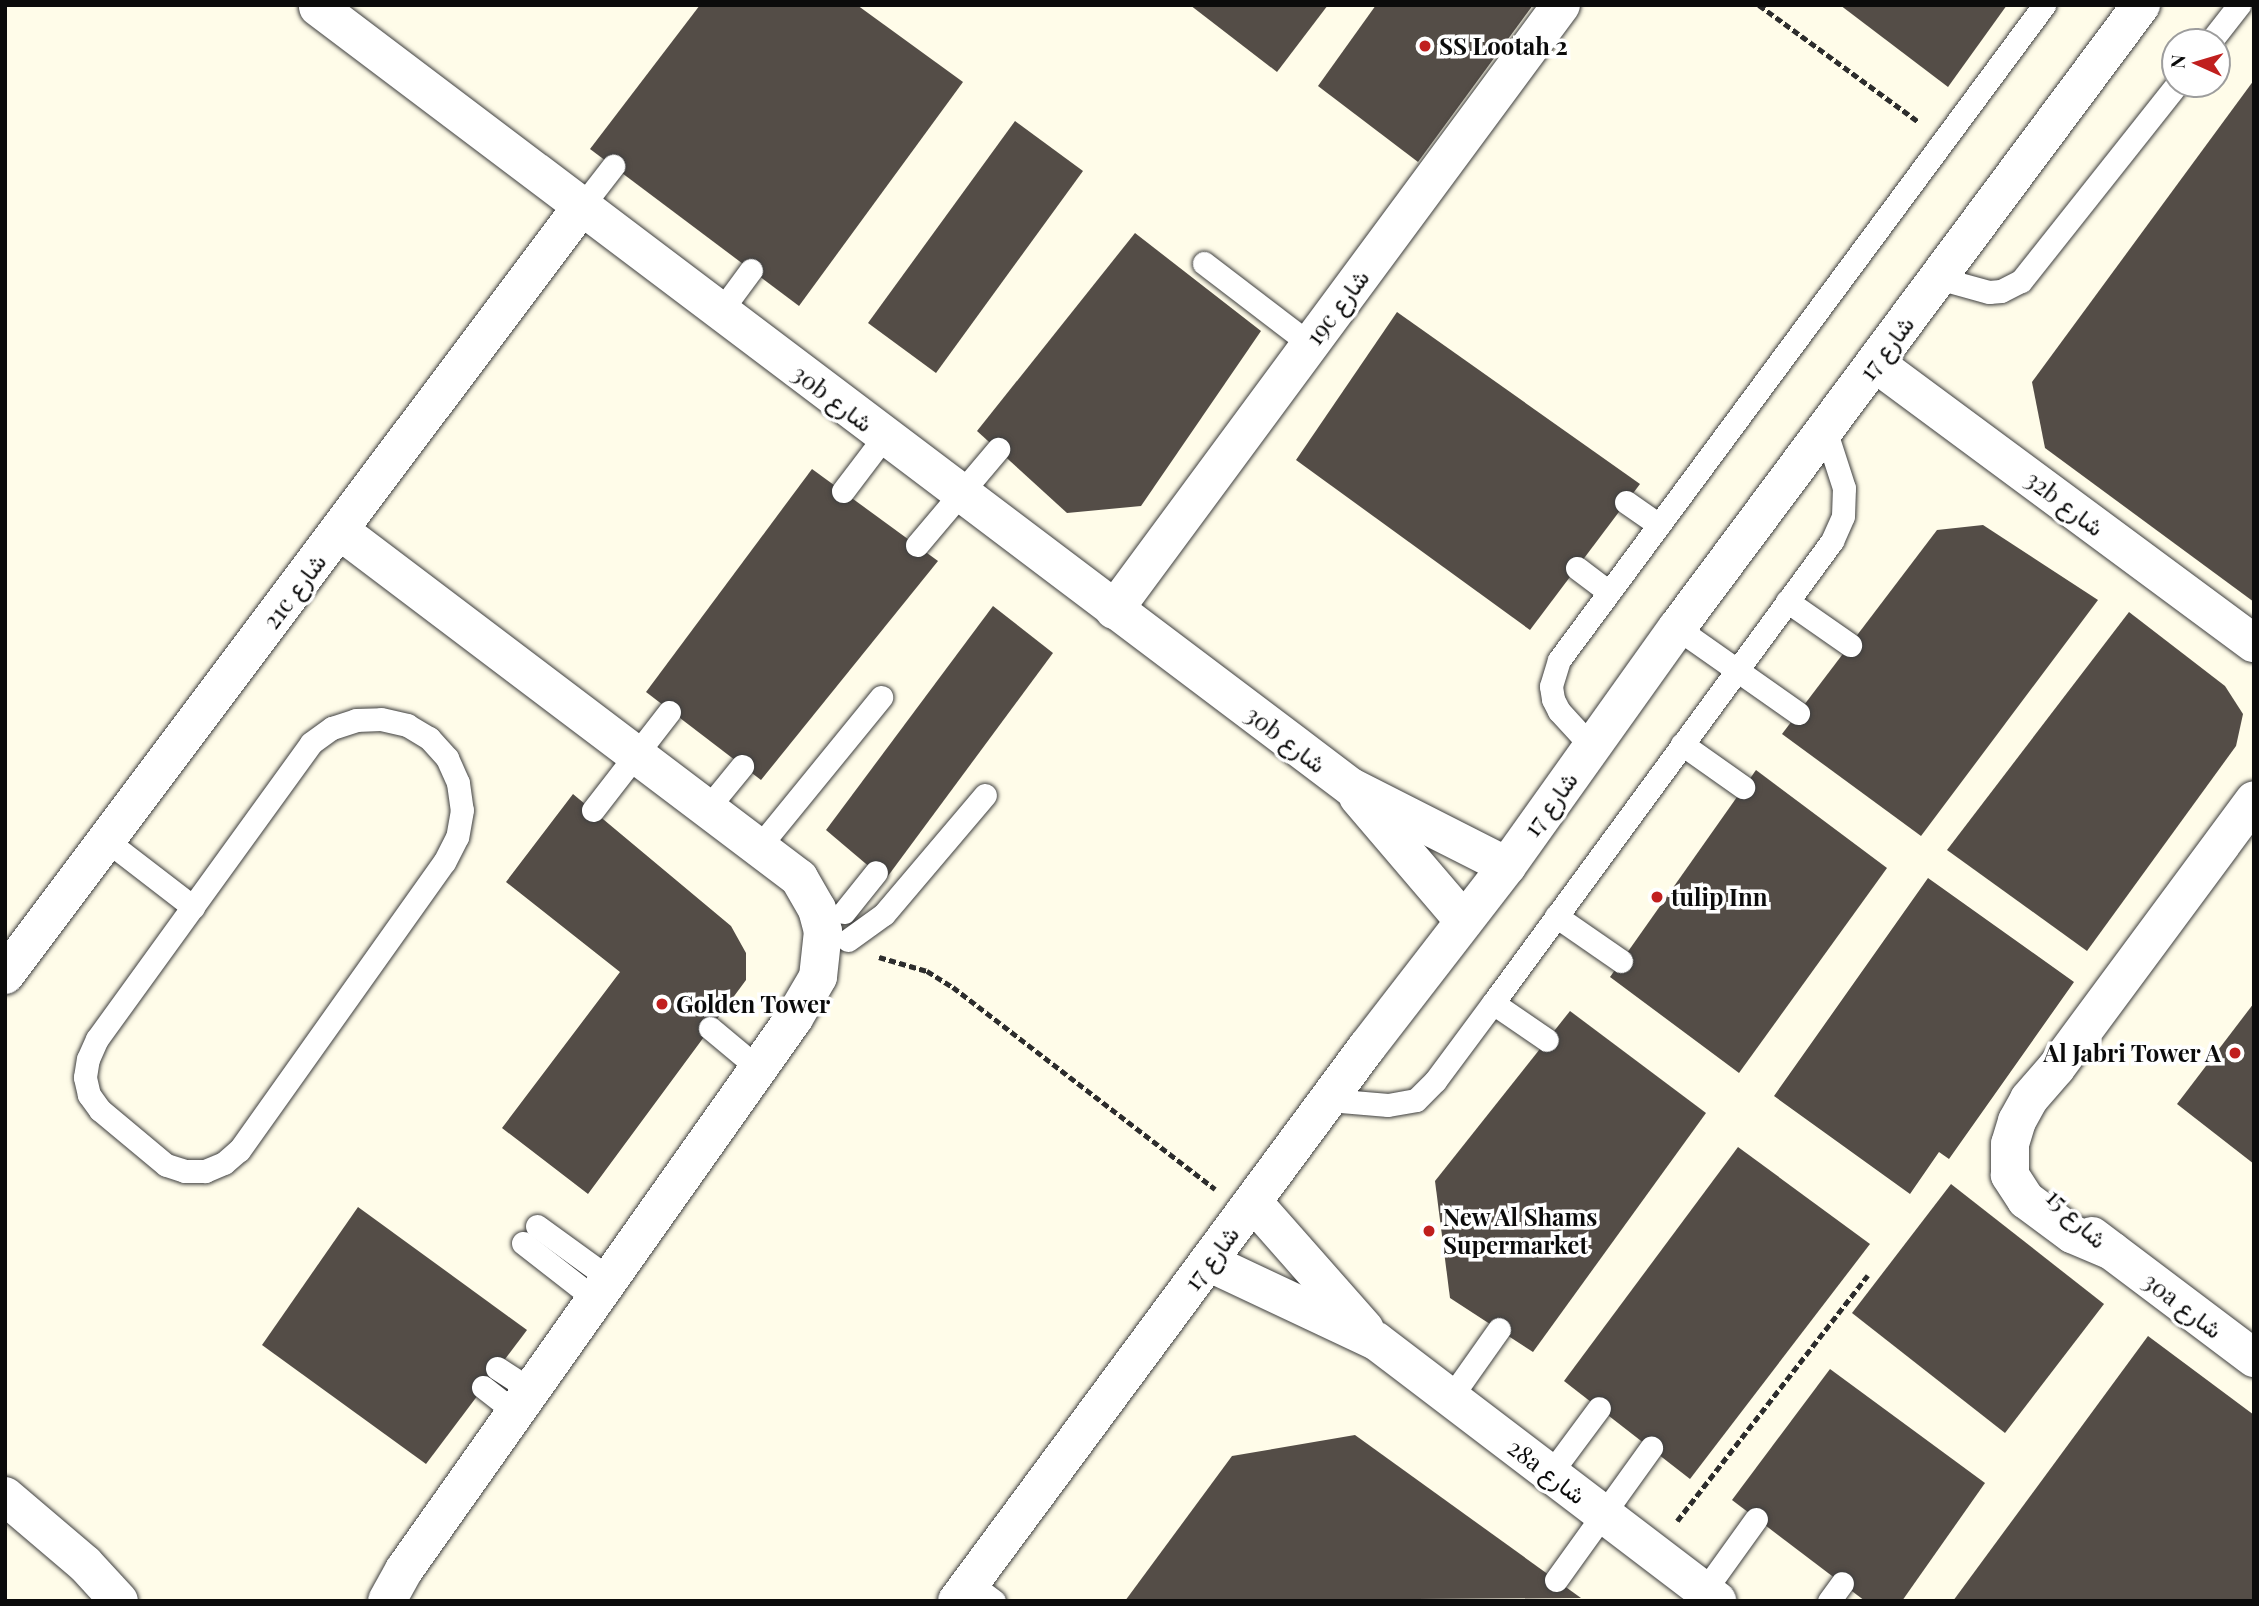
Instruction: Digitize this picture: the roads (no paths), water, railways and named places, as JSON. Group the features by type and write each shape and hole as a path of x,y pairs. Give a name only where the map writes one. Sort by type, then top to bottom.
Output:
{"street":[{"name":"19c شارع","path":"1114,610 1310,344 1481,94 1561,5"},
{"name":"شارع 17","path":"974,1595 1208,1262 1507,866 1677,628 2141,5"},
{"name":"30b شارع","path":"318,6 884,437 1350,787 1507,866"},
{"name":"21c شارع","path":"5,975 582,206"},
{"name":"32b شارع","path":"1875,363 2254,643"},
{"path":"339,530 799,878 817,909 823,931 823,954 818,977 794,1018 395,1585 374,1601"},
{"name":"30b شارع","path":"1350,787 1464,921"},
{"name":"شارع 15","path":"2112,1251 2052,1222 2026,1200 2010,1174 2010,1144 2017,1121 2029,1099 2056,1068 2254,800"},
{"path":"765,852 808,869 823,880 836,895 847,935 841,973 828,991 794,1018"},
{"name":"28a شارع","path":"1249,1207 1376,1341 1653,1552 1706,1597"},
{"name":"30a شارع","path":"2112,1251 2254,1358"},
{"name":"28a شارع","path":"1208,1262 1376,1341"},
{"path":"5,1496 85,1564 119,1601"}],"lane":[{"path":"1592,747 1559,711 1551,685 1559,660 2044,5"},
{"path":"2221,28 2239,5"},
{"path":"1938,278 1989,292 2001,291 2021,281 2166,98"},
{"path":"582,206 613,166"},
{"path":"1204,263 1310,344"},
{"path":"720,312 751,270"},
{"path":"1329,1100 1388,1105 1416,1100 1435,1081 1493,1003 1832,541 1843,516 1844,488 1825,429"},
{"path":"843,491 884,437"},
{"path":"917,545 998,449"},
{"path":"1626,502 1659,525"},
{"path":"1577,568 1609,592"},
{"path":"1787,601 1850,645"},
{"path":"1677,628 1798,713"},
{"path":"765,852 881,697"},
{"path":"593,810 670,712"},
{"path":"382,719 407,725 429,738 447,758 458,783 462,810 457,838 444,862 239,1150 224,1163 205,1171 185,1171 166,1165 100,1110 89,1095 85,1077 88,1059 97,1040 193,907 311,743 332,728 356,720 382,719"},
{"path":"1682,744 1743,787"},
{"path":"706,810 742,765"},
{"path":"847,935 884,914 985,795"},
{"path":"106,840 193,907"},
{"path":"847,935 876,872"},
{"path":"1556,916 1621,961"},
{"path":"1493,1003 1547,1040"},
{"path":"710,1028 758,1068"},
{"path":"530,1235 603,1289"},
{"path":"1451,1398 1499,1329"},
{"path":"497,1367 523,1401"},
{"path":"483,1387 523,1401"},
{"path":"1550,1474 1599,1408"},
{"path":"1556,1580 1651,1448"},
{"path":"1706,1597 1756,1519"}],"place":[{"name":"SS Lootah 2","path":"1425,46"},
{"name":"tulip Inn","path":"1657,897"},
{"name":"Golden Tower","path":"662,1004"},
{"name":"Al Jabri Tower A","path":"2235,1053"},
{"name":"New Al Shams Supermarket","path":"1429,1231"}]}
